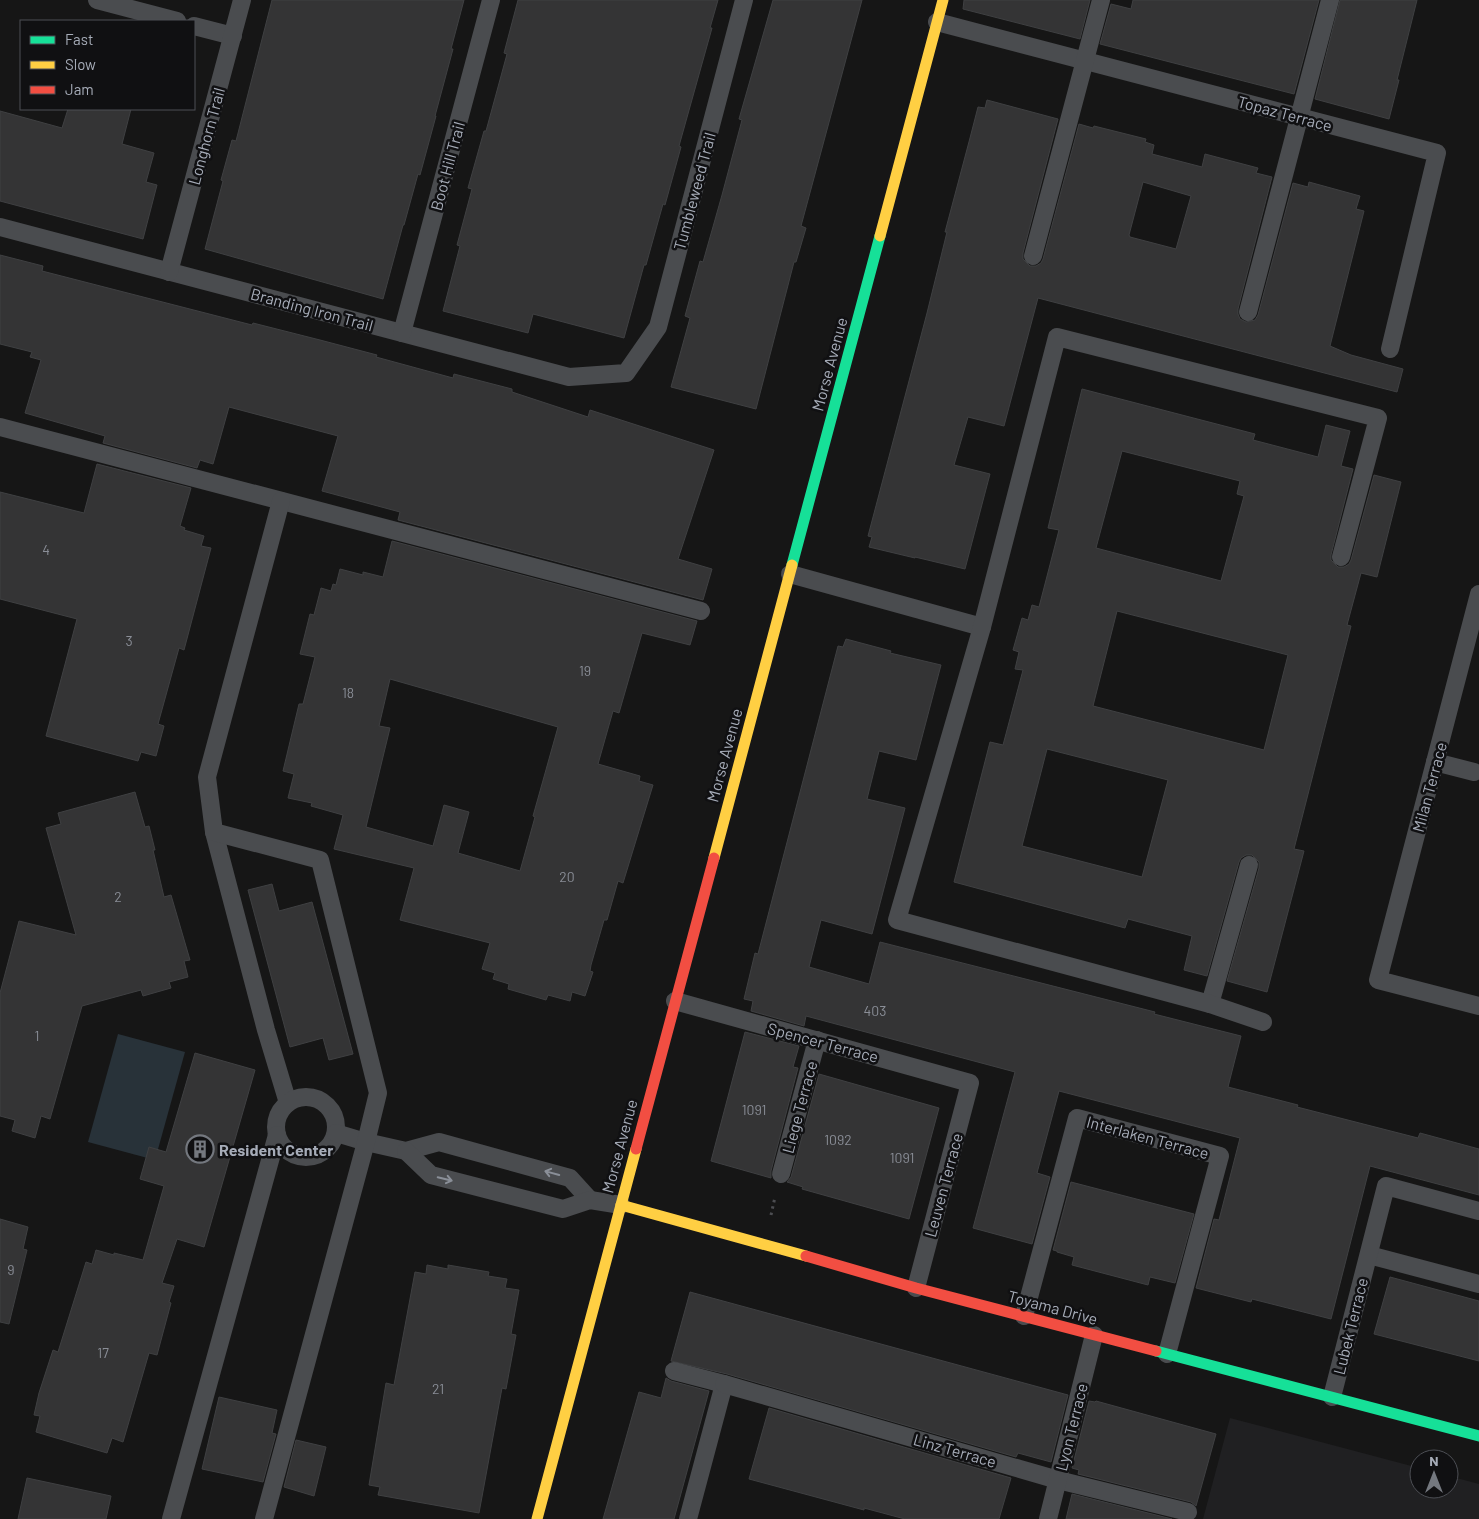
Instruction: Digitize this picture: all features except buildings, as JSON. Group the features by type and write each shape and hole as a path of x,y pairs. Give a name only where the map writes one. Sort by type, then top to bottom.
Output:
{"street":[{"name":"Morse Avenue","path":"537,1519 943,0"},
{"name":"Toyama Drive","path":"621,1206 916,1288 1479,1436"}],"lane":[{"path":"97,0 173,20"},
{"name":"Longhorn Trail","path":"169,272 242,0"},
{"name":"Boot Hill Trail","path":"402,333 491,0"},
{"name":"Tumbleweed Trail","path":"626,373 658,327 744,0"},
{"path":"1033,256 1101,0"},
{"path":"1248,312 1330,0"},
{"name":"Topaz Terrace","path":"937,22 1437,153 1390,349"},
{"path":"195,26 233,36"},
{"name":"Branding Iron Trail","path":"0,227 569,377 626,373"},
{"path":"1263,1022 1210,1004 897,920 982,627 1057,337 1378,418 1341,558"},
{"path":"0,427 701,611"},
{"path":"281,501 207,777 214,832 266,1030 288,1103"},
{"path":"790,574 982,627"},
{"name":"Milan Terrace","path":"1479,594 1378,980 1479,1006"},
{"path":"1435,762 1474,772"},
{"path":"214,832 320,860 378,1093 264,1519"},
{"path":"1210,1004 1249,865"},
{"name":"Spencer Terrace","path":"675,1001 970,1083"},
{"name":"Liege Terrace","path":"781,1174 817,1040"},
{"name":"Leuven Terrace","path":"916,1288 970,1083"},
{"path":"297,1098 318,1099 333,1113 336,1133 333,1143 326,1151 307,1158 298,1157 282,1146 277,1135 277,1119 281,1110 297,1098"},
{"name":"Interlaken Terrace","path":"1024,1316 1076,1118 1220,1156 1167,1354"},
{"path":"336,1133 406,1152 431,1175 440,1178 563,1209 590,1200 621,1206"},
{"path":"171,1519 277,1135"},
{"path":"406,1152 438,1142 570,1178 590,1200"},
{"name":"Lubek Terrace","path":"1332,1397 1386,1186 1479,1211"},
{"name":"Lubek Terrace","path":"1369,1255 1479,1284"},
{"name":"Lyon Terrace","path":"1048,1519 1094,1335"},
{"name":"Linz Terrace","path":"674,1371 1058,1480 1188,1512"},
{"path":"688,1519 724,1384"}],"path":[{"path":"763,1244 781,1174"}],"shaded area":[{"path":"118,1034 185,1052 155,1160 88,1142"},
{"path":"1230,1418 1409,1465 1409,1499 1459,1499 1459,1479 1479,1484 1479,1519 1203,1519"}],"traffic: fast":[{"path":"792,565 880,236"},
{"path":"1156,1351 1479,1436"}],"traffic: slow":[{"path":"880,236 943,0"},
{"path":"714,858 792,565"},
{"path":"537,1519 636,1149"},
{"path":"621,1205 806,1256"}],"traffic: jam":[{"path":"636,1149 714,858"},
{"path":"806,1256 916,1288 1156,1351"}],"place":[{"name":"Resident Center","path":"200,1149"}]}
